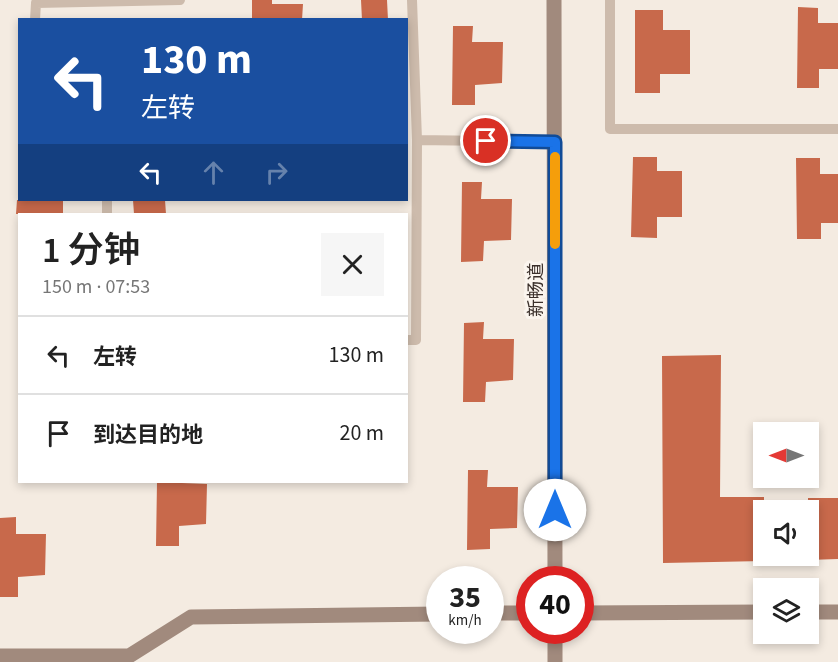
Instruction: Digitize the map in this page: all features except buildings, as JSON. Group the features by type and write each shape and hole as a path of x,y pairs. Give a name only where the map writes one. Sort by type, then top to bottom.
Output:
{"street":[{"name":"新畅道","path":"554,0 555,566"},
{"path":"594,613 753,612"},
{"path":"819,612 838,612"},
{"path":"0,656 133,659 191,617 426,614"},
{"path":"555,644 555,662"}],"lane":[{"path":"35,18 36,3 180,0"},
{"path":"408,340 416,340 417,140 412,0"},
{"path":"610,0 610,129 838,129"},
{"path":"417,140 555,142"}],"slow traffic":[{"path":"555,157 555,244"}],"route":[{"path":"486,141 555,142 555,510"}]}
